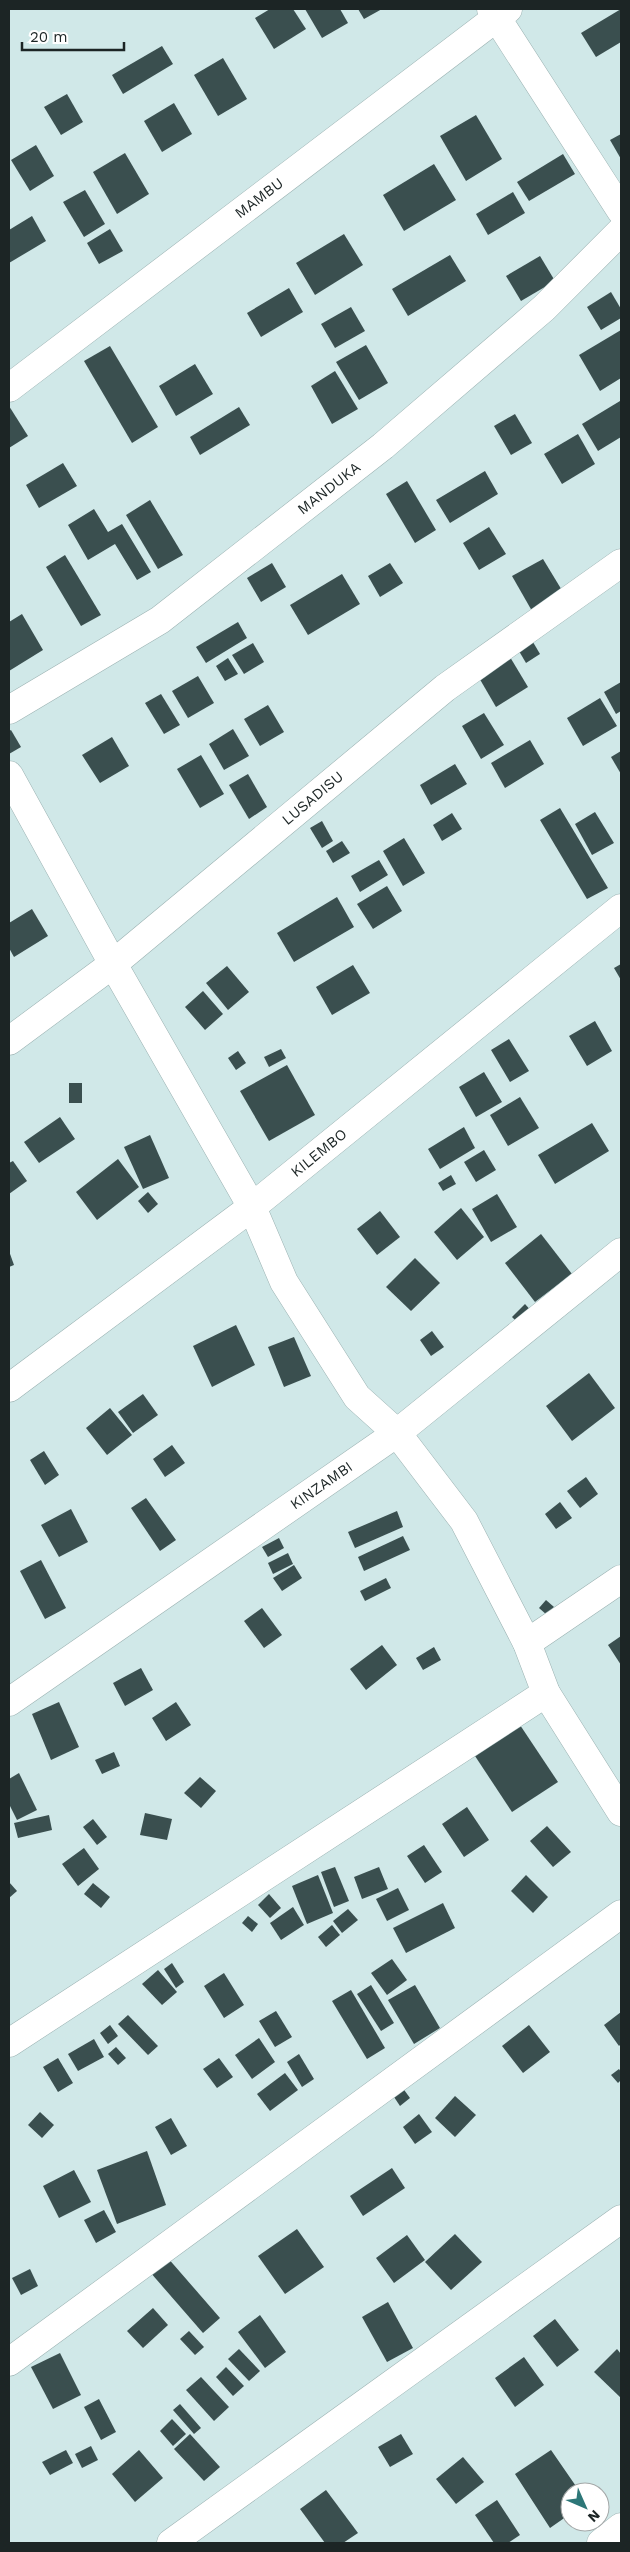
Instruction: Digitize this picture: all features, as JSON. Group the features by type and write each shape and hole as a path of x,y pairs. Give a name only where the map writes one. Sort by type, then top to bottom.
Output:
{"street":[{"path":"499,12 621,211"},
{"name":"MAMBU","path":"9,388 499,12"},
{"name":"MANDUKA","path":"9,710 160,620 384,446 544,308 621,230"},
{"name":"LUSADISU","path":"9,1041 113,964 445,688 621,563"},
{"path":"9,774 113,964 252,1207 284,1282 329,1356 357,1397 397,1433 464,1521 528,1643 546,1692 621,1812"},
{"name":"KILEMBO","path":"9,1388 252,1207 621,908"},
{"name":"KINZAMBI","path":"9,1702 397,1433 621,1252"},
{"path":"528,1643 621,1579"},
{"path":"9,2043 546,1692"},
{"path":"9,2362 621,1914"},
{"path":"171,2543 621,2219"},
{"path":"601,2543 621,2527"}],"building":[{"path":"270,9 293,9 306,29 274,49 255,18"},
{"path":"305,9 340,9 348,23 322,38"},
{"path":"358,9 382,9 364,19"},
{"path":"621,9 621,42 596,57 581,33"},
{"path":"162,46 173,64 123,94 112,75"},
{"path":"223,58 247,99 218,116 194,75"},
{"path":"67,94 83,122 61,135 44,107"},
{"path":"174,103 192,134 162,152 144,121"},
{"path":"476,115 502,159 466,181 440,136"},
{"path":"621,134 621,159 610,140"},
{"path":"36,145 54,176 30,191 11,160"},
{"path":"125,153 149,194 117,214 93,172"},
{"path":"563,154 575,174 529,201 517,182"},
{"path":"434,164 456,200 404,231 383,195"},
{"path":"85,190 105,224 84,237 63,202"},
{"path":"513,192 525,213 488,235 476,214"},
{"path":"32,216 46,241 9,263 9,230"},
{"path":"110,229 123,251 99,264 87,243"},
{"path":"344,234 363,265 315,295 296,263"},
{"path":"450,255 466,281 408,316 392,289"},
{"path":"540,256 555,281 521,301 506,276"},
{"path":"289,288 303,312 261,337 247,313"},
{"path":"611,292 621,309 621,318 601,330 587,307"},
{"path":"351,307 365,331 335,348 321,324"},
{"path":"621,330 621,378 600,391 579,355"},
{"path":"366,345 388,383 359,400 336,362"},
{"path":"110,346 158,427 132,443 84,361"},
{"path":"195,364 213,394 176,416 159,386"},
{"path":"335,371 358,409 332,424 311,386"},
{"path":"620,401 621,437 598,451 582,424"},
{"path":"9,406 28,436 9,448"},
{"path":"239,407 250,425 200,455 190,437"},
{"path":"515,414 532,443 511,455 494,426"},
{"path":"578,434 595,464 562,484 544,454"},
{"path":"63,463 77,486 39,508 26,485"},
{"path":"485,471 498,494 450,523 436,500"},
{"path":"407,481 436,530 415,543 386,494"},
{"path":"150,500 183,555 158,569 126,515"},
{"path":"94,509 108,532 122,524 151,572 137,580 115,544 88,560 68,525"},
{"path":"489,527 506,554 479,570 463,543"},
{"path":"65,555 101,615 81,626 46,567"},
{"path":"543,559 563,592 532,611 512,576"},
{"path":"272,563 286,587 261,602 247,578"},
{"path":"390,563 403,583 380,597 368,576"},
{"path":"342,574 360,604 308,635 290,605"},
{"path":"22,614 43,650 9,671 9,622"},
{"path":"238,622 247,638 206,663 196,647"},
{"path":"530,637 540,654 526,663 516,646"},
{"path":"253,643 264,662 244,674 232,655"},
{"path":"510,657 528,687 496,707 478,676"},
{"path":"228,658 238,674 225,681 216,666"},
{"path":"198,676 214,703 188,718 172,691"},
{"path":"621,682 621,711 616,714 604,692"},
{"path":"161,694 180,725 164,734 145,703"},
{"path":"600,698 617,726 583,746 567,718"},
{"path":"268,705 284,732 260,746 244,719"},
{"path":"484,713 504,745 481,759 462,726"},
{"path":"233,729 249,756 224,770 209,744"},
{"path":"11,730 21,747 9,754 9,731"},
{"path":"112,737 129,766 100,783 82,755"},
{"path":"530,740 544,764 505,788 491,763"},
{"path":"621,751 621,774 611,757"},
{"path":"201,755 224,794 200,808 177,769"},
{"path":"455,764 467,784 431,805 420,785"},
{"path":"248,774 267,807 249,819 229,785"},
{"path":"560,808 608,888 587,899 540,820"},
{"path":"595,812 614,843 592,855 575,824"},
{"path":"452,813 462,829 442,841 433,825"},
{"path":"322,821 333,841 322,848 310,828"},
{"path":"404,838 425,873 403,886 383,851"},
{"path":"342,841 350,853 333,863 326,851"},
{"path":"379,860 388,875 360,892 351,876"},
{"path":"387,886 402,911 373,929 357,904"},
{"path":"337,897 354,927 294,962 277,933"},
{"path":"32,909 48,936 14,957 9,948 9,923"},
{"path":"621,964 621,980 614,968"},
{"path":"353,965 370,993 332,1015 316,987"},
{"path":"227,966 249,992 228,1010 206,983"},
{"path":"203,991 223,1014 205,1030 185,1007"},
{"path":"595,1021 612,1051 587,1066 569,1036"},
{"path":"509,1039 529,1071 510,1082 491,1050"},
{"path":"281,1049 286,1058 269,1067 264,1057"},
{"path":"238,1051 246,1063 236,1070 228,1058"},
{"path":"287,1065 315,1115 269,1141 240,1091"},
{"path":"484,1072 502,1102 476,1117 459,1087"},
{"path":"69,1083 82,1083 82,1103 69,1103"},
{"path":"520,1097 539,1128 508,1146 490,1115"},
{"path":"60,1117 75,1139 39,1163 24,1142"},
{"path":"592,1123 609,1151 555,1184 538,1155"},
{"path":"464,1127 475,1148 440,1169 428,1149"},
{"path":"150,1135 169,1178 143,1189 124,1147"},
{"path":"484,1150 496,1170 476,1182 464,1162"},
{"path":"118,1159 139,1187 97,1220 76,1192"},
{"path":"13,1161 27,1181 9,1194 9,1163"},
{"path":"451,1175 456,1184 443,1191 438,1183"},
{"path":"148,1192 158,1204 148,1213 138,1201"},
{"path":"497,1194 517,1227 491,1242 472,1209"},
{"path":"461,1208 484,1237 457,1260 434,1232"},
{"path":"380,1211 400,1237 377,1255 357,1229"},
{"path":"541,1234 572,1274 535,1302 505,1263"},
{"path":"9,1251 14,1265 9,1267"},
{"path":"415,1258 440,1283 411,1311 386,1287"},
{"path":"525,1304 533,1313 520,1325 512,1317"},
{"path":"236,1325 255,1365 212,1387 193,1346"},
{"path":"432,1331 444,1347 431,1356 420,1340"},
{"path":"294,1337 311,1376 284,1387 268,1347"},
{"path":"589,1373 615,1408 572,1441 546,1406"},
{"path":"143,1394 158,1415 133,1433 118,1412"},
{"path":"110,1408 132,1435 107,1455 86,1428"},
{"path":"172,1445 185,1463 165,1477 153,1459"},
{"path":"44,1451 59,1475 45,1485 30,1460"},
{"path":"586,1477 598,1494 580,1508 567,1491"},
{"path":"146,1498 176,1540 160,1551 131,1508"},
{"path":"560,1502 572,1518 556,1529 545,1514"},
{"path":"71,1509 88,1542 59,1557 41,1525"},
{"path":"397,1511 403,1527 355,1548 348,1532"},
{"path":"403,1536 410,1550 364,1571 358,1557"},
{"path":"279,1538 284,1548 268,1557 262,1547"},
{"path":"288,1553 293,1564 273,1574 268,1563"},
{"path":"41,1560 66,1608 45,1619 20,1571"},
{"path":"294,1565 302,1578 282,1591 273,1578"},
{"path":"386,1578 391,1588 365,1601 360,1591"},
{"path":"546,1600 554,1607 547,1615 539,1608"},
{"path":"262,1608 282,1635 264,1648 244,1621"},
{"path":"621,1636 621,1665 608,1645"},
{"path":"382,1645 397,1665 366,1690 350,1669"},
{"path":"434,1647 441,1660 423,1670 416,1658"},
{"path":"141,1668 153,1690 125,1706 113,1683"},
{"path":"59,1702 79,1747 51,1760 32,1714"},
{"path":"176,1702 191,1725 166,1741 152,1718"},
{"path":"520,1725 558,1782 512,1812 475,1756"},
{"path":"114,1752 120,1766 102,1774 95,1760"},
{"path":"19,1773 37,1810 17,1820 9,1804 9,1779"},
{"path":"200,1777 216,1791 201,1808 184,1793"},
{"path":"467,1807 489,1840 464,1857 442,1824"},
{"path":"145,1813 172,1819 167,1840 140,1835"},
{"path":"49,1815 52,1830 18,1838 14,1823"},
{"path":"93,1819 107,1837 97,1845 83,1827"},
{"path":"547,1826 571,1852 553,1867 530,1841"},
{"path":"424,1845 442,1872 425,1883 407,1856"},
{"path":"84,1848 99,1869 78,1886 62,1864"},
{"path":"335,1867 349,1901 334,1907 321,1872"},
{"path":"379,1867 388,1889 362,1899 354,1877"},
{"path":"318,1875 333,1913 307,1924 292,1886"},
{"path":"526,1875 548,1897 533,1913 511,1891"},
{"path":"9,1882 17,1891 9,1898"},
{"path":"93,1883 110,1897 101,1908 84,1894"},
{"path":"398,1888 409,1910 387,1921 376,1899"},
{"path":"269,1894 281,1908 270,1918 258,1905"},
{"path":"443,1903 455,1928 406,1953 393,1928"},
{"path":"293,1907 304,1925 281,1940 270,1923"},
{"path":"348,1909 358,1920 342,1933 333,1921"},
{"path":"248,1916 258,1924 252,1932 242,1923"},
{"path":"332,1925 340,1935 326,1947 318,1937"},
{"path":"392,1959 407,1980 387,1995 371,1973"},
{"path":"172,1963 184,1982 176,1988 164,1969"},
{"path":"158,1970 177,1992 162,2005 142,1984"},
{"path":"224,1973 244,2005 224,2018 204,1986"},
{"path":"371,1985 394,2023 381,2031 357,1994"},
{"path":"415,1985 440,2028 414,2044 388,2000"},
{"path":"351,1990 385,2048 367,2059 332,2001"},
{"path":"276,2011 292,2037 275,2047 259,2021"},
{"path":"621,2012 621,2044 619,2046 604,2025"},
{"path":"128,2015 158,2046 148,2055 118,2024"},
{"path":"110,2025 118,2036 108,2044 100,2033"},
{"path":"529,2025 550,2052 523,2073 502,2046"},
{"path":"259,2038 275,2062 252,2079 235,2055"},
{"path":"94,2039 104,2057 78,2071 68,2054"},
{"path":"116,2047 126,2058 118,2065 108,2054"},
{"path":"299,2054 314,2079 302,2087 287,2062"},
{"path":"58,2058 73,2083 58,2092 43,2067"},
{"path":"219,2058 233,2077 217,2088 203,2069"},
{"path":"619,2069 621,2080 618,2083 611,2075"},
{"path":"285,2073 298,2090 270,2111 257,2094"},
{"path":"402,2087 410,2098 400,2106 392,2094"},
{"path":"455,2096 476,2115 455,2137 435,2118"},
{"path":"40,2112 54,2125 42,2138 28,2125"},
{"path":"419,2114 432,2132 415,2144 403,2127"},
{"path":"171,2118 187,2146 171,2155 155,2127"},
{"path":"147,2151 166,2205 117,2224 97,2170"},
{"path":"392,2168 405,2188 363,2216 350,2196"},
{"path":"74,2170 91,2202 59,2218 43,2186"},
{"path":"104,2210 116,2232 96,2243 84,2220"},
{"path":"297,2229 324,2267 285,2294 258,2256"},
{"path":"455,2234 482,2262 451,2290 425,2262"},
{"path":"407,2235 425,2260 394,2283 376,2258"},
{"path":"167,2257 220,2318 203,2333 150,2272"},
{"path":"30,2269 38,2286 21,2295 12,2278"},
{"path":"388,2302 413,2348 387,2362 362,2317"},
{"path":"153,2308 168,2325 143,2348 127,2331"},
{"path":"260,2315 286,2352 265,2368 238,2332"},
{"path":"555,2319 579,2350 557,2367 533,2336"},
{"path":"189,2331 204,2347 195,2355 180,2339"},
{"path":"239,2349 260,2371 249,2381 228,2359"},
{"path":"617,2349 621,2354 621,2398 594,2372"},
{"path":"60,2353 81,2395 53,2409 31,2367"},
{"path":"524,2357 544,2385 515,2407 495,2378"},
{"path":"226,2367 244,2386 233,2396 216,2377"},
{"path":"201,2377 229,2407 214,2421 186,2390"},
{"path":"99,2399 116,2432 101,2440 84,2407"},
{"path":"180,2404 201,2428 194,2434 173,2410"},
{"path":"172,2419 186,2434 173,2446 160,2431"},
{"path":"190,2434 220,2467 204,2481 174,2449"},
{"path":"401,2434 413,2454 390,2467 378,2447"},
{"path":"91,2446 98,2460 82,2468 75,2454"},
{"path":"66,2450 73,2463 50,2475 42,2462"},
{"path":"139,2450 163,2478 135,2502 112,2474"},
{"path":"551,2450 573,2482 560,2482 560,2521 550,2528 515,2474"},
{"path":"463,2457 484,2482 456,2504 436,2479"},
{"path":"326,2490 358,2533 343,2543 325,2543 300,2509"},
{"path":"497,2500 520,2535 508,2543 494,2543 475,2515"}]}
